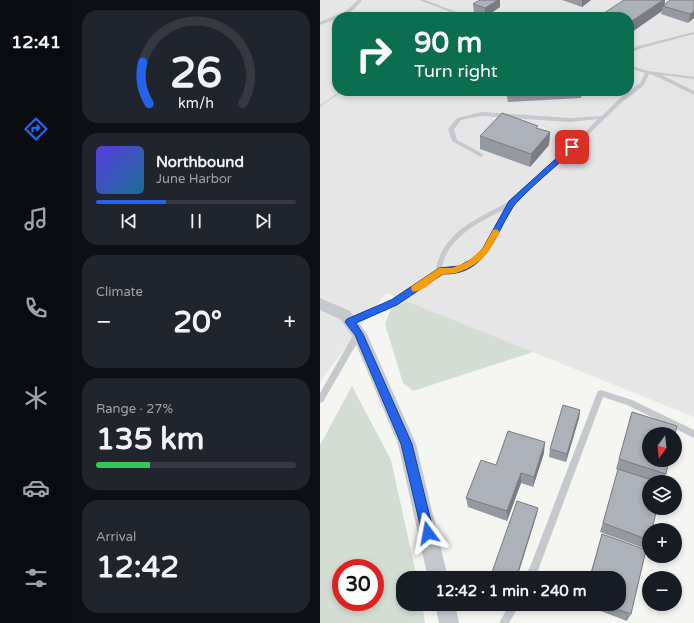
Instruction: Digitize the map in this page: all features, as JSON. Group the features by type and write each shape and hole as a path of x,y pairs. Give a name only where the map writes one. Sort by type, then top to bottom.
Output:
{"street":[{"path":"320,304 345,315 354,328 407,444 436,571"},
{"path":"446,611 449,623"}],"lane":[{"path":"346,12 356,7 360,0"},
{"path":"421,0 454,12"},
{"path":"320,24 332,19"},
{"path":"634,50 694,33"},
{"path":"634,68 662,77 694,93"},
{"path":"648,72 694,78"},
{"path":"634,90 642,84 648,72"},
{"path":"442,271 439,268 439,260 448,246 459,235 512,203 626,96"},
{"path":"482,155 455,141 451,129 459,119 482,114 570,120 603,117"},
{"path":"320,400 354,328 442,271 462,269 477,260 489,245 512,203"},
{"path":"533,571 601,393 629,402 694,434"},
{"path":"504,623 511,611"}],"path":[{"path":"320,106 335,96"}],"shaded area":[{"path":"320,0 694,0 694,417 386,293 320,382"},
{"path":"406,301 533,352 413,391 403,383 385,324 391,309"},
{"path":"352,386 391,460 415,571 396,571 396,611 423,611 425,623 320,623 320,445"}],"building":[{"path":"480,0 498,0 485,8 473,4"},
{"path":"624,0 663,0 634,20 634,12 606,12"},
{"path":"670,0 694,0 694,11 690,14 663,6"},
{"path":"502,113 538,126 536,128 550,132 531,154 480,136"},
{"path":"563,405 580,410 567,454 550,449"},
{"path":"632,412 677,426 642,427 642,466 619,459"},
{"path":"508,431 545,442 534,477 521,473 507,511 466,498 481,460 496,465"},
{"path":"644,467 668,467 666,474"},
{"path":"618,469 642,477 642,515 655,515 654,523 642,523 642,537 603,523"},
{"path":"517,501 538,508 518,571 492,571"},
{"path":"602,534 642,549 643,563 631,614 623,611 626,611 626,571 592,571"}],"slow traffic":[{"path":"415,288 442,271 462,269 470,265 486,250 496,232"}],"route":[{"path":"428,533 407,444 358,334 350,322 394,302 442,271 462,269 477,260 486,250 512,203 572,147"}]}
